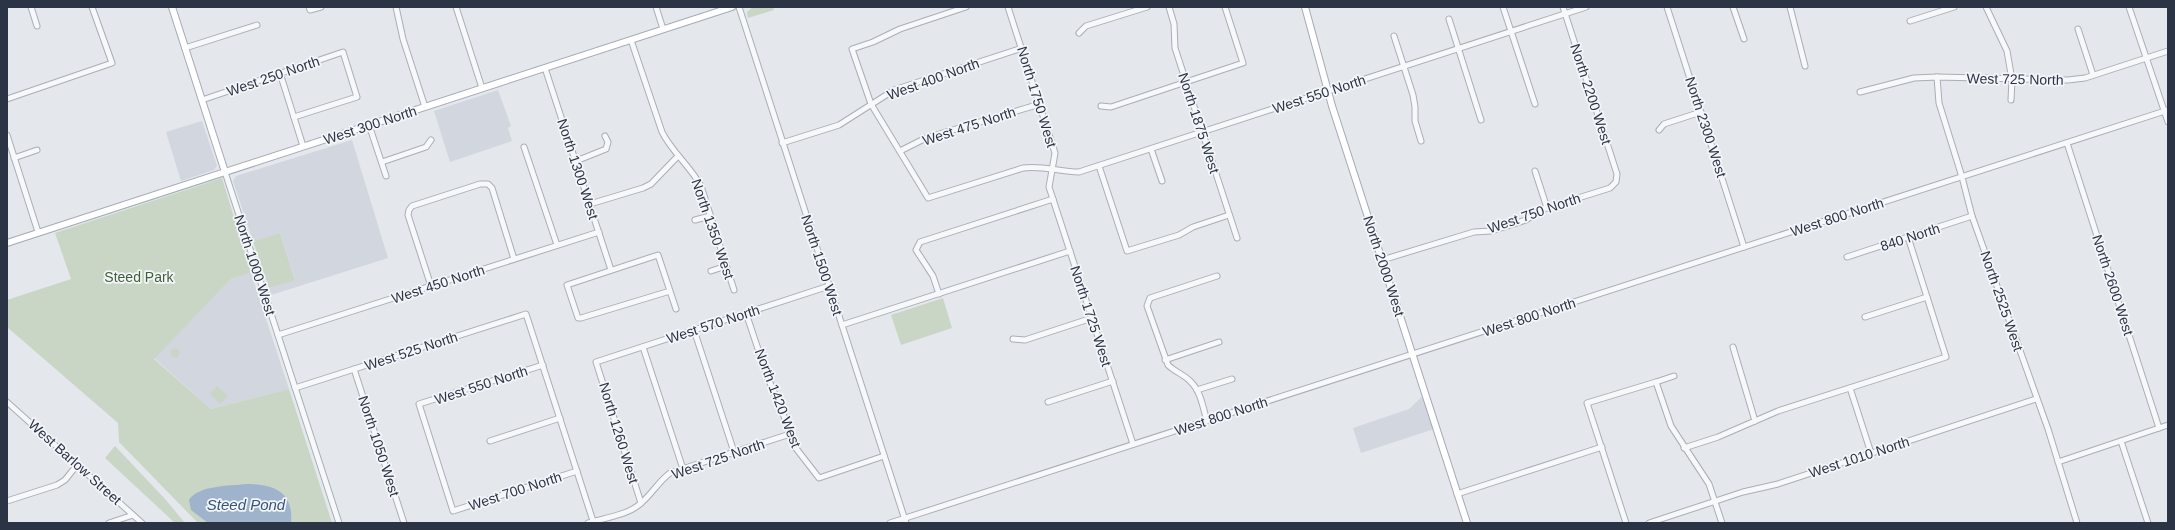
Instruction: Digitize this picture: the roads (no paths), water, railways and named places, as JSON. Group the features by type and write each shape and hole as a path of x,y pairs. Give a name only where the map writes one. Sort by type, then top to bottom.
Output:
{"main road":[{"name":"North 1000 West","path":"172,7 225,172"},
{"name":"West 300 North","path":"7,242 732,7"},
{"name":"North 2000 West","path":"1305,7 1328,91 1467,523"}],"street":[{"path":"31,7 37,26"},
{"path":"7,99 112,64 92,7"},
{"path":"310,9 321,7"},
{"path":"396,7 403,39 425,107"},
{"path":"456,7 482,88"},
{"path":"656,7 663,29"},
{"name":"North 1500 West","path":"739,7 905,521"},
{"path":"966,7 900,29 873,42 852,49 871,104 928,198 1023,168 1039,167 1051,170"},
{"name":"North 1750 West","path":"1008,7 1055,153 1049,187"},
{"path":"1079,33 1086,26 1147,7"},
{"name":"North 1875 West","path":"1169,7 1174,24 1175,48 1237,238"},
{"path":"1102,106 1111,107 1243,63 1225,7"},
{"path":"1503,7 1535,104"},
{"name":"North 2200 West","path":"1563,7 1617,174 1616,182"},
{"name":"West 550 North","path":"1051,170 1079,172 1099,166 1586,7"},
{"name":"North 2300 West","path":"1667,7 1744,247"},
{"path":"1733,7 1744,39"},
{"path":"1790,7 1805,66"},
{"path":"1910,21 1954,7"},
{"path":"1986,7 2008,51 2012,80 2011,100"},
{"path":"2129,7 2146,58 2166,110 2168,122"},
{"path":"1448,18 1459,48 1481,120"},
{"path":"185,48 257,25"},
{"path":"2078,29 2093,76"},
{"path":"1394,36 1413,95 1415,121 1421,141"},
{"name":"North 1350 West","path":"631,40 662,132 668,144 693,172 700,186 734,290"},
{"name":"West 400 North","path":"782,143 839,125 894,90 1022,48"},
{"name":"West 725 North","path":"1860,92 1914,78 1937,77 2012,80 2068,80 2093,76 2168,51"},
{"name":"West 250 North","path":"202,100 343,52 357,97 294,117"},
{"name":"North 1300 West","path":"546,68 611,270"},
{"path":"280,73 303,146"},
{"name":"North 2525 West","path":"1937,77 1939,103 1962,176 1972,216 2078,523"},
{"name":"West 475 North","path":"900,151 926,138 1040,104"},
{"name":"West 800 North","path":"890,523 905,521 1134,444 2166,110"},
{"path":"1659,130 1664,124 1701,112"},
{"path":"369,125 386,176"},
{"path":"7,136 38,232"},
{"path":"576,161 606,150 608,142 605,136"},
{"path":"382,162 426,147 431,140"},
{"name":"North 2600 West","path":"2067,143 2159,428"},
{"path":"524,147 557,246"},
{"path":"1151,149 1162,181"},
{"path":"14,158 37,150"},
{"path":"590,204 647,186 659,178 678,156"},
{"path":"1099,166 1127,251 1179,234 1193,227 1229,215"},
{"path":"1535,171 1547,208"},
{"name":"North 1000 West","path":"225,172 339,523"},
{"name":"West 750 North","path":"1382,260 1474,232 1491,231 1526,220 1547,208 1610,188 1616,182"},
{"path":"430,286 408,215 408,210 412,206 427,201 480,184 488,184 492,188 514,259"},
{"name":"North 1725 West","path":"1049,187 1134,444"},
{"path":"939,294 933,276 916,250 920,242 1053,198"},
{"path":"695,220 710,216"},
{"name":"840 North","path":"1847,257 1972,216"},
{"name":"West 450 North","path":"278,335 599,232"},
{"path":"1684,448 1724,435 1778,411 1946,357 1908,237"},
{"path":"842,325 1070,251"},
{"path":"670,291 578,318 567,285 658,254 676,309"},
{"path":"712,271 726,266"},
{"path":"1207,421 1197,390 1191,382 1175,372 1165,360 1147,306 1147,301 1150,298 1217,276"},
{"name":"West 570 North","path":"596,362 829,286"},
{"path":"1865,317 1927,298"},
{"name":"North 1420 West","path":"746,313 767,376 782,408 794,447 819,478 884,456"},
{"name":"West 525 North","path":"295,388 526,314 543,365"},
{"path":"1014,339 1025,340 1092,318"},
{"path":"694,330 734,452"},
{"path":"1165,360 1219,342"},
{"path":"643,347 683,469"},
{"path":"1733,347 1755,421"},
{"name":"North 1260 West","path":"596,362 641,503"},
{"path":"543,365 577,471 590,522"},
{"name":"West 550 North","path":"453,511 419,404 543,365"},
{"name":"North 1050 West","path":"354,369 404,523"},
{"path":"1626,523 1587,403 1674,376"},
{"path":"1197,390 1232,379"},
{"path":"1048,402 1113,381"},
{"path":"1656,382 1671,426 1709,484 1722,523"},
{"path":"1850,388 1871,453"},
{"name":"West 1010 North","path":"1649,523 1743,492 1778,484 2036,399"},
{"name":"West Barlow Street","path":"7,402 142,523"},
{"path":"490,441 560,418"},
{"path":"2058,462 2168,426"},
{"name":"West 725 North","path":"590,522 633,508 641,503 662,479 670,473 790,434"},
{"path":"2121,441 2148,523"},
{"path":"1457,494 1602,447"},
{"path":"7,501 57,485 65,480 77,465"},
{"name":"West 700 North","path":"453,511 577,471"},
{"path":"109,523 134,515"}],"water":[{"name":"Steed Pond","path":"246,484 265,486 280,492 289,503 291,523 208,523 191,510 189,500 200,491 215,487"}],"park label":[{"name":"Steed Park","path":"139,277"}]}
